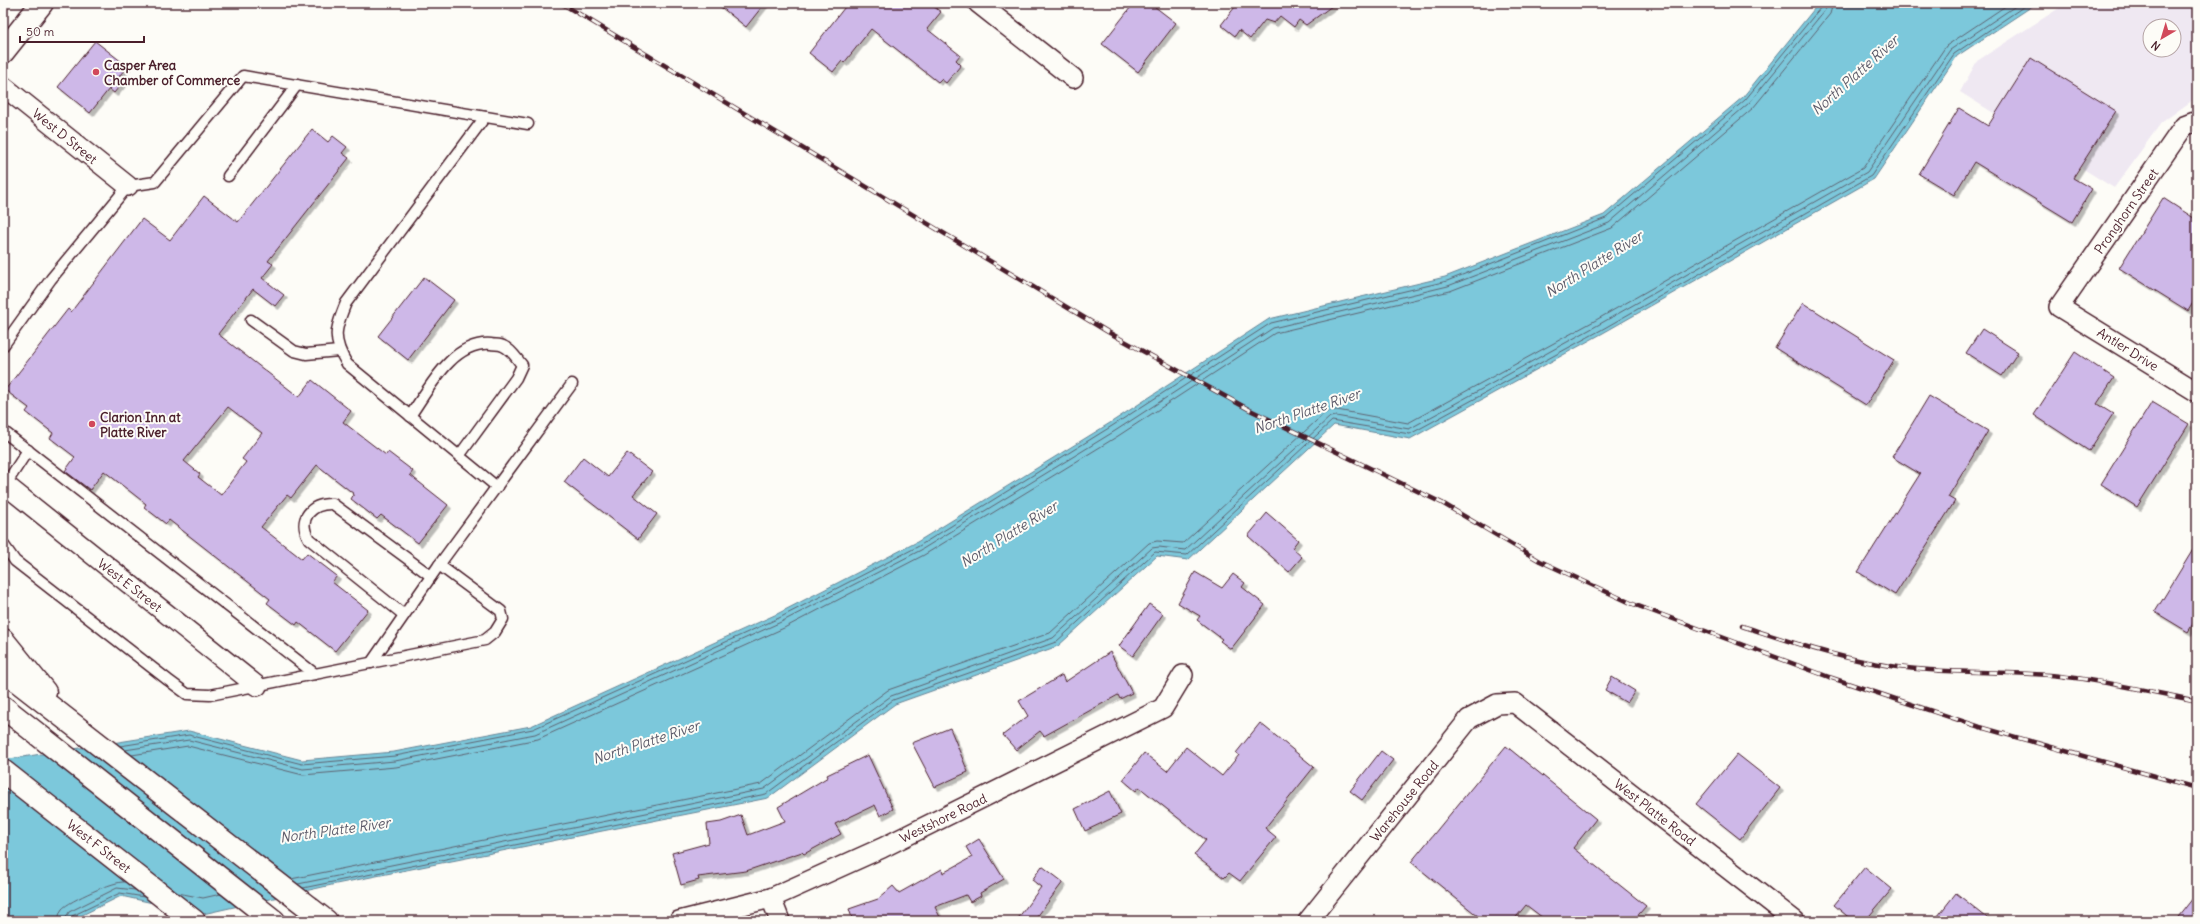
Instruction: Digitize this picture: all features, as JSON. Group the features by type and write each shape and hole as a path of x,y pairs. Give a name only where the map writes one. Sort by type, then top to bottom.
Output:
{"main road":[{"path":"3,52 42,3"},
{"path":"3,640 66,717"},
{"path":"3,670 66,717 322,918"},
{"path":"3,707 274,921"},
{"name":"West F Street","path":"3,771 194,921"}],"street":[{"path":"978,3 1073,78"},
{"name":"West D Street","path":"3,86 128,186"},
{"name":"Pronghorn Street","path":"2059,307 2184,126 2197,121"},
{"name":"Antler Drive","path":"2059,307 2197,392"},
{"name":"West E Street","path":"3,488 257,686"},
{"name":"Westshore Road","path":"679,921 771,898 882,848 1163,708 1183,675"},
{"name":"Warehouse Road","path":"1308,921 1470,719 1497,704 1515,703"},
{"name":"West Platte Road","path":"1515,703 1796,921"},
{"path":"771,898 780,921"}],"lane":[{"path":"3,346 51,279 128,186 156,182 243,76 528,124"},
{"path":"228,176 297,85"},
{"path":"485,117 346,303 336,328 339,351 347,364 497,487"},
{"path":"251,320 280,343 294,351 306,354 339,351"},
{"path":"410,416 441,372 463,350 483,344 503,345 522,365 516,378 459,456"},
{"path":"371,663 431,576 572,384"},
{"path":"3,431 315,674"},
{"path":"3,488 28,450"},
{"path":"404,615 309,539 305,531 306,516 321,503 333,504 431,576"},
{"path":"3,544 15,560 187,694 210,695 485,640 495,632 503,619 501,611 439,565"}],"shaded area":[{"path":"2067,3 2188,3 2197,9 2197,97 2161,123 2114,188 1960,92 1977,61"}],"water":[{"name":"North Platte River","path":"1819,3 2037,3 1957,56 1874,179 1603,333 1410,439 1334,425 1188,560 1157,556 1058,646 895,704 768,798 336,884 203,914 121,896 70,921 3,921 3,760 189,731 302,760 394,752 531,726 777,614 917,542 1110,423 1269,319 1445,277 1604,215 1743,97"}],"building":[{"path":"716,3 765,3 746,27"},
{"path":"848,3 929,3 941,12 927,29 960,55 956,60 961,65 946,83 941,79 938,82 871,29 844,63 842,61 833,72 809,53"},
{"path":"1134,3 1150,3 1176,23 1138,72 1102,44"},
{"path":"1238,3 1336,3 1306,25 1299,20 1294,27 1280,16 1274,23 1265,20 1250,39 1239,30 1235,36 1221,25"},
{"name":"Casper Area Chamber of Commerce","path":"95,41 127,66 118,78 123,82 114,93 109,89 90,113 58,87"},
{"path":"2031,58 2116,111 2073,178 2092,189 2072,222 1974,162 1954,195 1919,174 1959,108 1988,126"},
{"name":"Clarion Inn at Platte River","path":"312,129 328,142 333,136 347,147 342,153 349,158 268,261 273,264 262,278 284,295 275,306 253,289 218,334 299,397 312,380 351,411 343,422 386,455 388,452 413,471 410,475 448,505 418,543 381,515 377,519 351,499 354,494 317,465 291,498 287,495 261,527 302,559 307,553 337,576 332,582 368,610 335,651 298,622 296,625 267,603 270,599 169,520 166,524 144,507 146,504 104,471 90,490 65,471 75,457 50,438 53,433 26,412 29,408 5,390 68,309 71,312 142,219 170,240 204,196 238,222","holes":["228,407 262,433 242,459 246,462 221,495 198,477 200,474 184,461"]},
{"path":"2163,198 2197,220 2197,296 2188,311 2119,268"},
{"path":"424,277 454,300 408,360 378,336"},
{"path":"1803,303 1894,360 1866,405 1775,348"},
{"path":"1982,329 2018,352 2002,376 1966,353"},
{"path":"2075,352 2114,378 2097,404 2113,414 2089,451 2034,415"},
{"path":"1929,396 1988,431 1948,497 1955,501 1895,595 1858,572 1920,474 1892,457"},
{"path":"2152,402 2189,424 2137,507 2101,484"},
{"path":"627,453 652,472 633,495 657,514 638,539 564,482 583,457 608,477"},
{"path":"1267,513 1298,540 1292,548 1302,557 1289,572 1248,536"},
{"path":"2197,543 2197,617 2188,632 2155,612"},
{"path":"1195,572 1222,588 1233,574 1245,583 1242,587 1265,605 1231,649 1220,641 1222,639 1197,620 1200,616 1178,603"},
{"path":"1149,604 1163,614 1133,656 1119,646"},
{"path":"1110,652 1132,693 1120,699 1118,695 1044,736 1040,731 1016,750 1003,735 1028,716 1019,701 1062,675 1065,682"},
{"path":"1612,677 1635,691 1627,703 1605,690"},
{"path":"1260,723 1314,767 1265,828 1276,837 1240,881 1229,873 1224,878 1194,855 1206,840 1139,787 1136,791 1123,780 1144,753 1167,771 1186,747 1222,776 1239,755 1236,753"},
{"path":"950,728 968,772 935,787 912,743"},
{"path":"1506,746 1596,819 1573,848 1646,906 1633,921 1547,921 1526,905 1513,921 1484,921 1411,862"},
{"path":"1381,751 1393,760 1362,800 1350,791"},
{"path":"1737,754 1780,788 1740,839 1696,804"},
{"path":"868,755 893,809 880,816 875,805 835,824 841,834 804,854 802,852 746,871 698,877 699,880 681,885 672,853 709,843 707,824 721,822 741,815 748,835 785,821 778,807 828,777 827,775"},
{"path":"1110,791 1121,814 1085,831 1075,809"},
{"path":"979,839 1004,879 980,893 981,896 970,902 966,895 935,907 942,921 853,921 849,909 878,899 893,886 899,893 942,869 943,873 972,857 966,847"},
{"path":"1042,866 1063,882 1034,921 1016,921 1041,887 1032,880"},
{"path":"1865,867 1892,889 1865,921 1853,921 1834,905"},
{"path":"1956,893 1991,921 1934,921"},
{"path":"2197,893 2197,921 2175,921"}],"railway":[{"path":"561,3 1108,332 1250,410 1442,503 1540,561 1633,604 1829,677 1980,727 2197,788"},
{"path":"1742,626 1790,642 1856,660 1896,667 1943,671 2060,676 2112,684 2197,701"}],"place":[{"name":"Casper Area Chamber of Commerce","path":"96,72"},
{"name":"Clarion Inn at Platte River","path":"92,424"}]}
